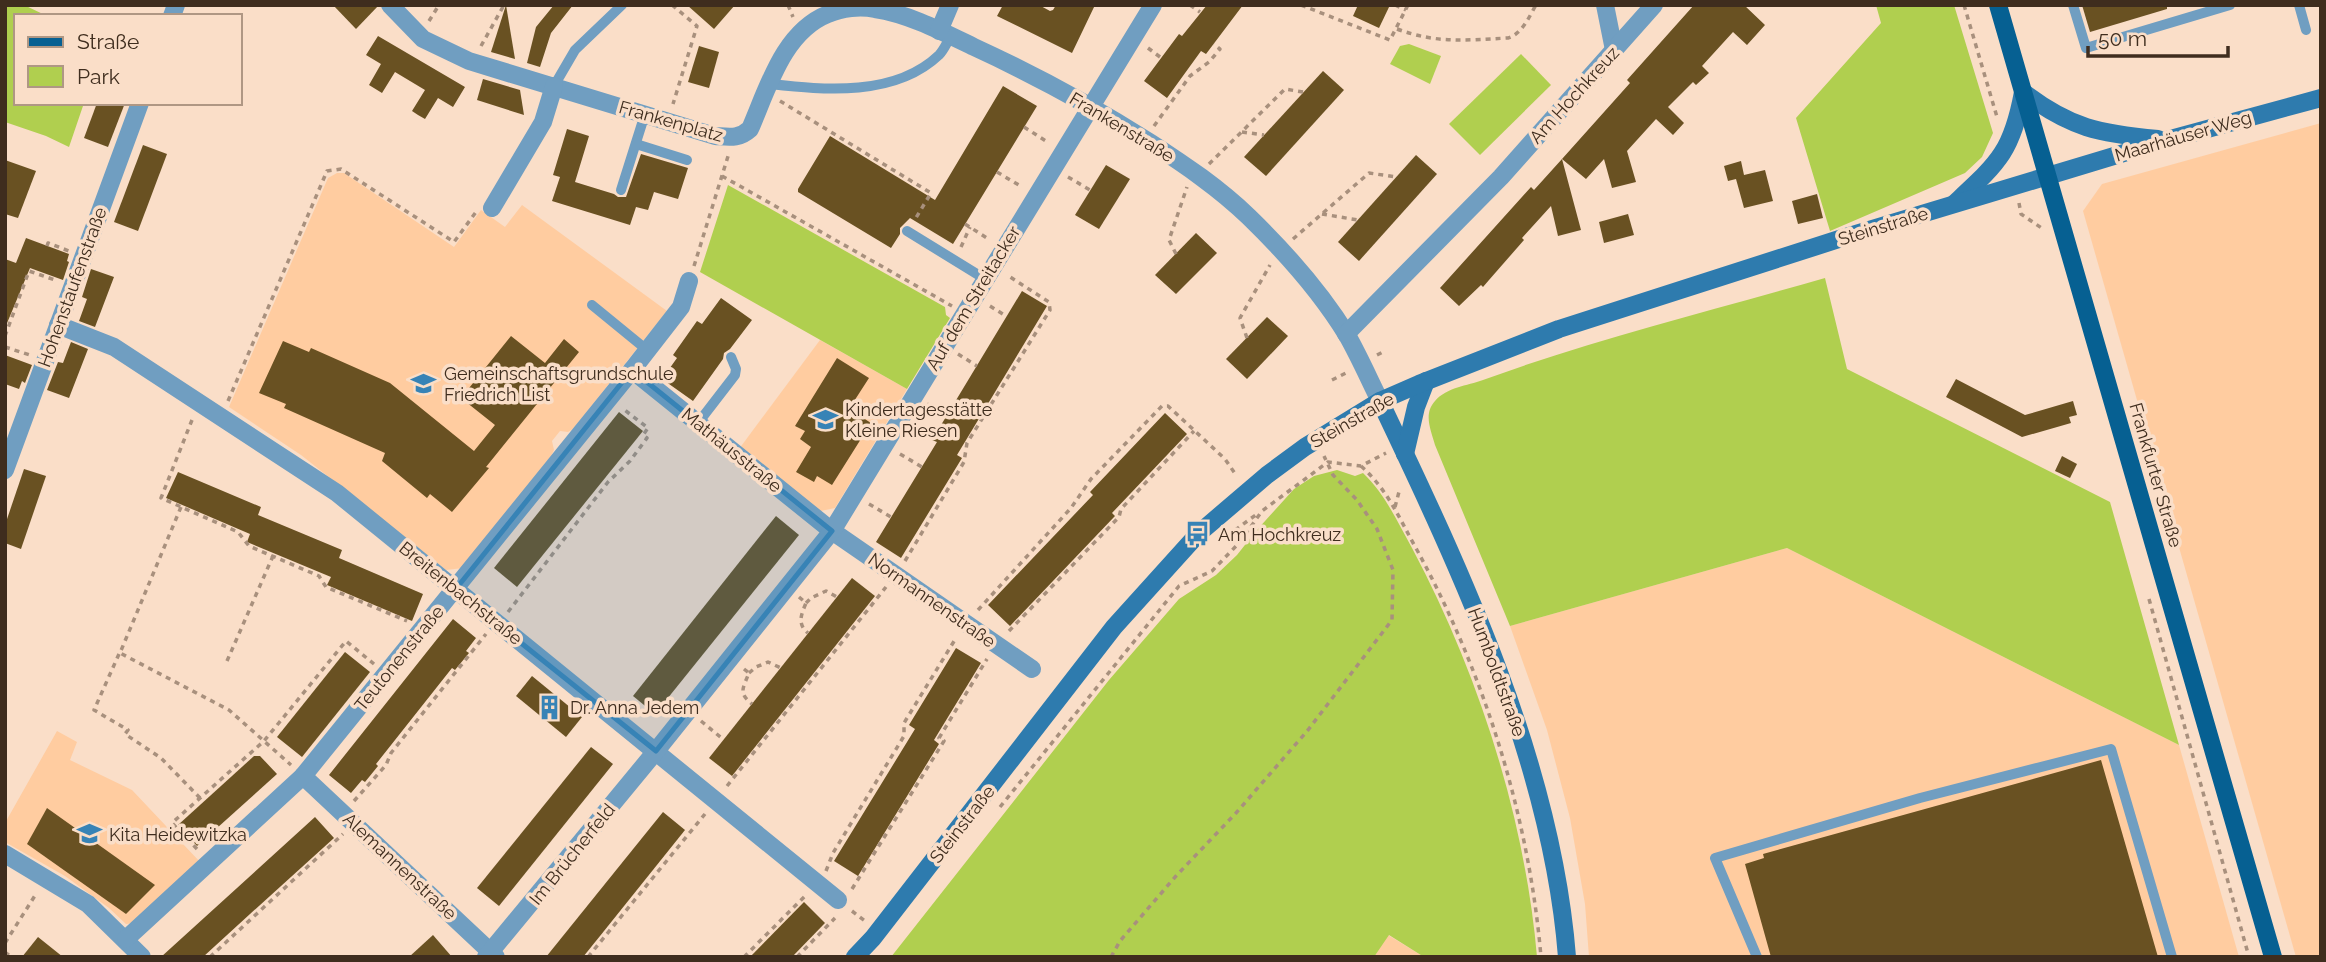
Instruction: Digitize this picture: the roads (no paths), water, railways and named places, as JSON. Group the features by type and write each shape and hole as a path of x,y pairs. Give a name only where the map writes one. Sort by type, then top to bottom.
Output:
{"main road":[{"name":"Frankfurter Straße","path":"1998,5 2273,957"},
{"path":"1952,205 2004,154 2017,121 2023,92 2064,120 2085,128 2121,136 2166,140"},
{"name":"Maarhäuser Weg","path":"2047,177 2166,140 2321,99"},
{"name":"Steinstraße","path":"855,957 882,928 1114,626 1198,534 1296,454 1380,401 1559,329 2047,177"},
{"path":"1403,450 1426,381"},
{"name":"Humboldtstraße","path":"1380,401 1475,609 1524,746 1549,843 1567,957"}],"street":[{"name":"Frankenplatz","path":"390,5 423,39 472,62 716,136 734,138 743,136 750,129 783,56"},
{"path":"945,34 950,5"},
{"name":"Auf dem Streitacker","path":"656,751 832,531 1153,5"},
{"path":"1605,5 1614,50"},
{"name":"Am Hochkreuz","path":"1346,334 1501,177 1654,5"},
{"name":"Frankenstraße","path":"783,56 803,29 819,18 848,9 876,9 945,34 1091,106 1196,172 1247,215 1301,272 1346,334 1380,401"},
{"path":"492,208 543,122 554,86"},
{"name":"Hohenstaufenstraße","path":"5,470 139,105"},
{"name":"Teutonenstraße","path":"126,939 303,776 632,370 681,307 689,281"},
{"name":"Breitenbachstraße","path":"58,325 114,347 337,493 716,800 838,908"},
{"name":"Mathäusstraße","path":"632,370 832,531"},
{"name":"Normannenstraße","path":"832,531 1032,669"},
{"name":"Im Brücherfeld","path":"492,955 656,751"},
{"name":"Alemannenstraße","path":"303,776 492,955"},
{"path":"5,854 88,904 142,957"}],"lane":[{"path":"554,86 575,50 622,5"},
{"path":"2073,5 2086,48 2230,5"},
{"path":"2299,5 2306,30"},
{"path":"768,88 840,90 879,84 912,74 940,54 945,34"},
{"path":"621,190 645,114"},
{"path":"636,144 687,159"},
{"path":"907,231 946,256 989,272"},
{"path":"592,305 647,350"},
{"path":"698,423 734,375 736,369 731,357"},
{"path":"1757,957 1715,858 1920,798 2112,749 2172,957"}],"place":[{"name":"Gemeinschaftsgrundschule Friedrich List","path":"424,383"},
{"name":"Kindertagesstätte Kleine Riesen","path":"825,419"},
{"name":"Am Hochkreuz","path":"1198,534"},
{"name":"Dr. Anna Jedem","path":"550,707"},
{"name":"Kita Heidewitzka","path":"89,834"}]}
